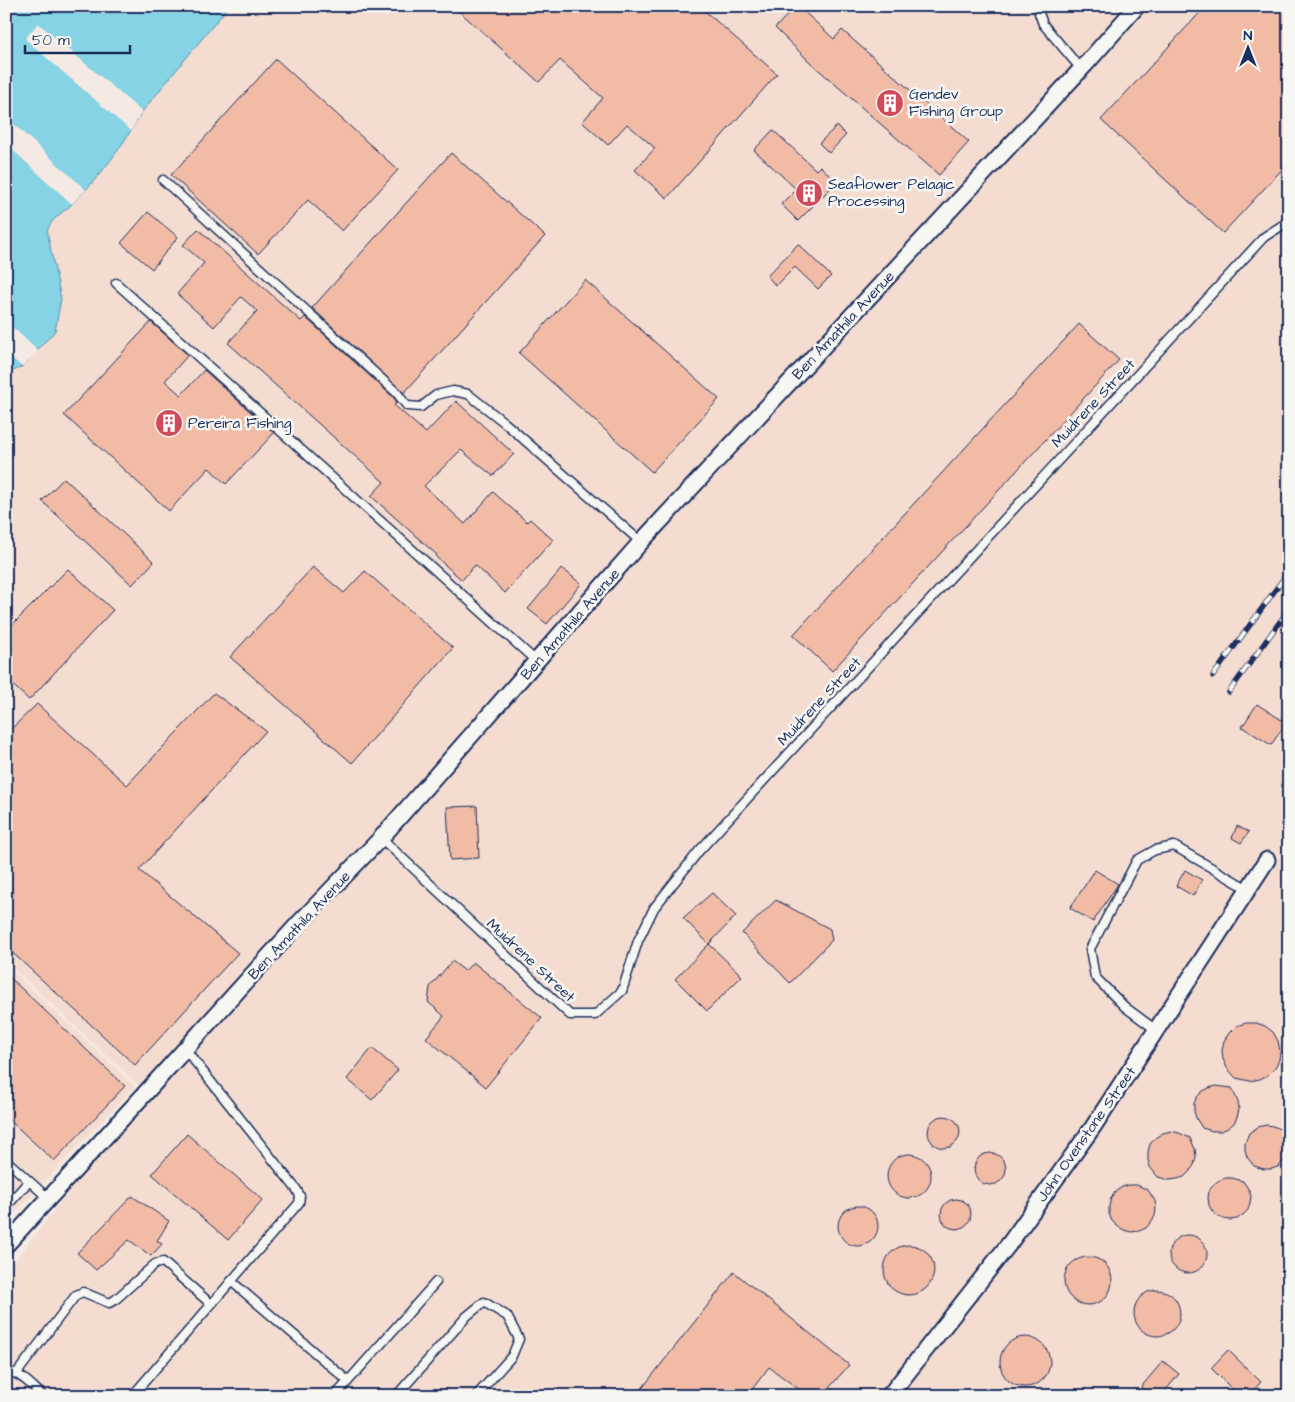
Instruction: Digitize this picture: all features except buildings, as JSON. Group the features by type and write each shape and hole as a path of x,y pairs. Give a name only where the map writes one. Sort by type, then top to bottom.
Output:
{"street":[{"name":"Ben Amathila Avenue","path":"6,1245 298,924 381,838 642,542 1081,69 1136,6"},
{"name":"John Ovenstone Street","path":"889,1396 1009,1244 1093,1127 1267,860"}],"lane":[{"path":"1040,6 1039,13 1044,24 1081,69"},
{"path":"163,180 397,393 407,406 421,407 436,395 453,391 468,394 505,423 642,542"},
{"name":"Muidrene Street","path":"381,838 570,1015 595,1015 622,990 638,941 654,908 700,851 1264,237 1289,221"},
{"path":"116,283 536,661"},
{"path":"1156,1030 1125,1007 1095,977 1090,949 1137,860 1155,850 1174,846 1248,889"},
{"path":"132,1396 299,1203 300,1196 297,1190 185,1049"},
{"path":"6,1160 48,1198"},
{"path":"6,1207 29,1181"},
{"path":"17,1373 76,1295 83,1292 109,1303 115,1300 155,1264 163,1262 211,1304"},
{"path":"231,1281 348,1381"},
{"path":"335,1396 436,1282"},
{"path":"396,1396 467,1316 484,1302 507,1316 519,1339 512,1356 476,1396"},
{"path":"6,1373 10,1371 17,1373 43,1396"}],"shaded area":[{"path":"229,6 1289,6 1289,1396 6,1396 6,1273 145,1091 6,962 6,374 22,367 38,351 61,299 48,236 48,229 52,221 86,190 116,154 142,112"},
{"path":"6,965 135,1086 6,1222"}],"water":[{"path":"6,6 229,6 142,112 119,149 101,172 82,194 50,225 48,236 61,299 55,331 22,367 6,374"}],"pier":[{"path":"38,23 142,112 131,131 25,39"},
{"path":"6,117 86,190 72,204 6,144"},
{"path":"6,321 38,351 22,367 6,353"}],"railway":[{"path":"1213,676 1289,571"},
{"path":"1229,692 1289,609"}],"place":[{"name":"Gendev Fishing Group","path":"890,103"},
{"name":"Seaflower Pelagic Processing","path":"809,193"},
{"name":"Pereira Fishing","path":"169,423"}]}
